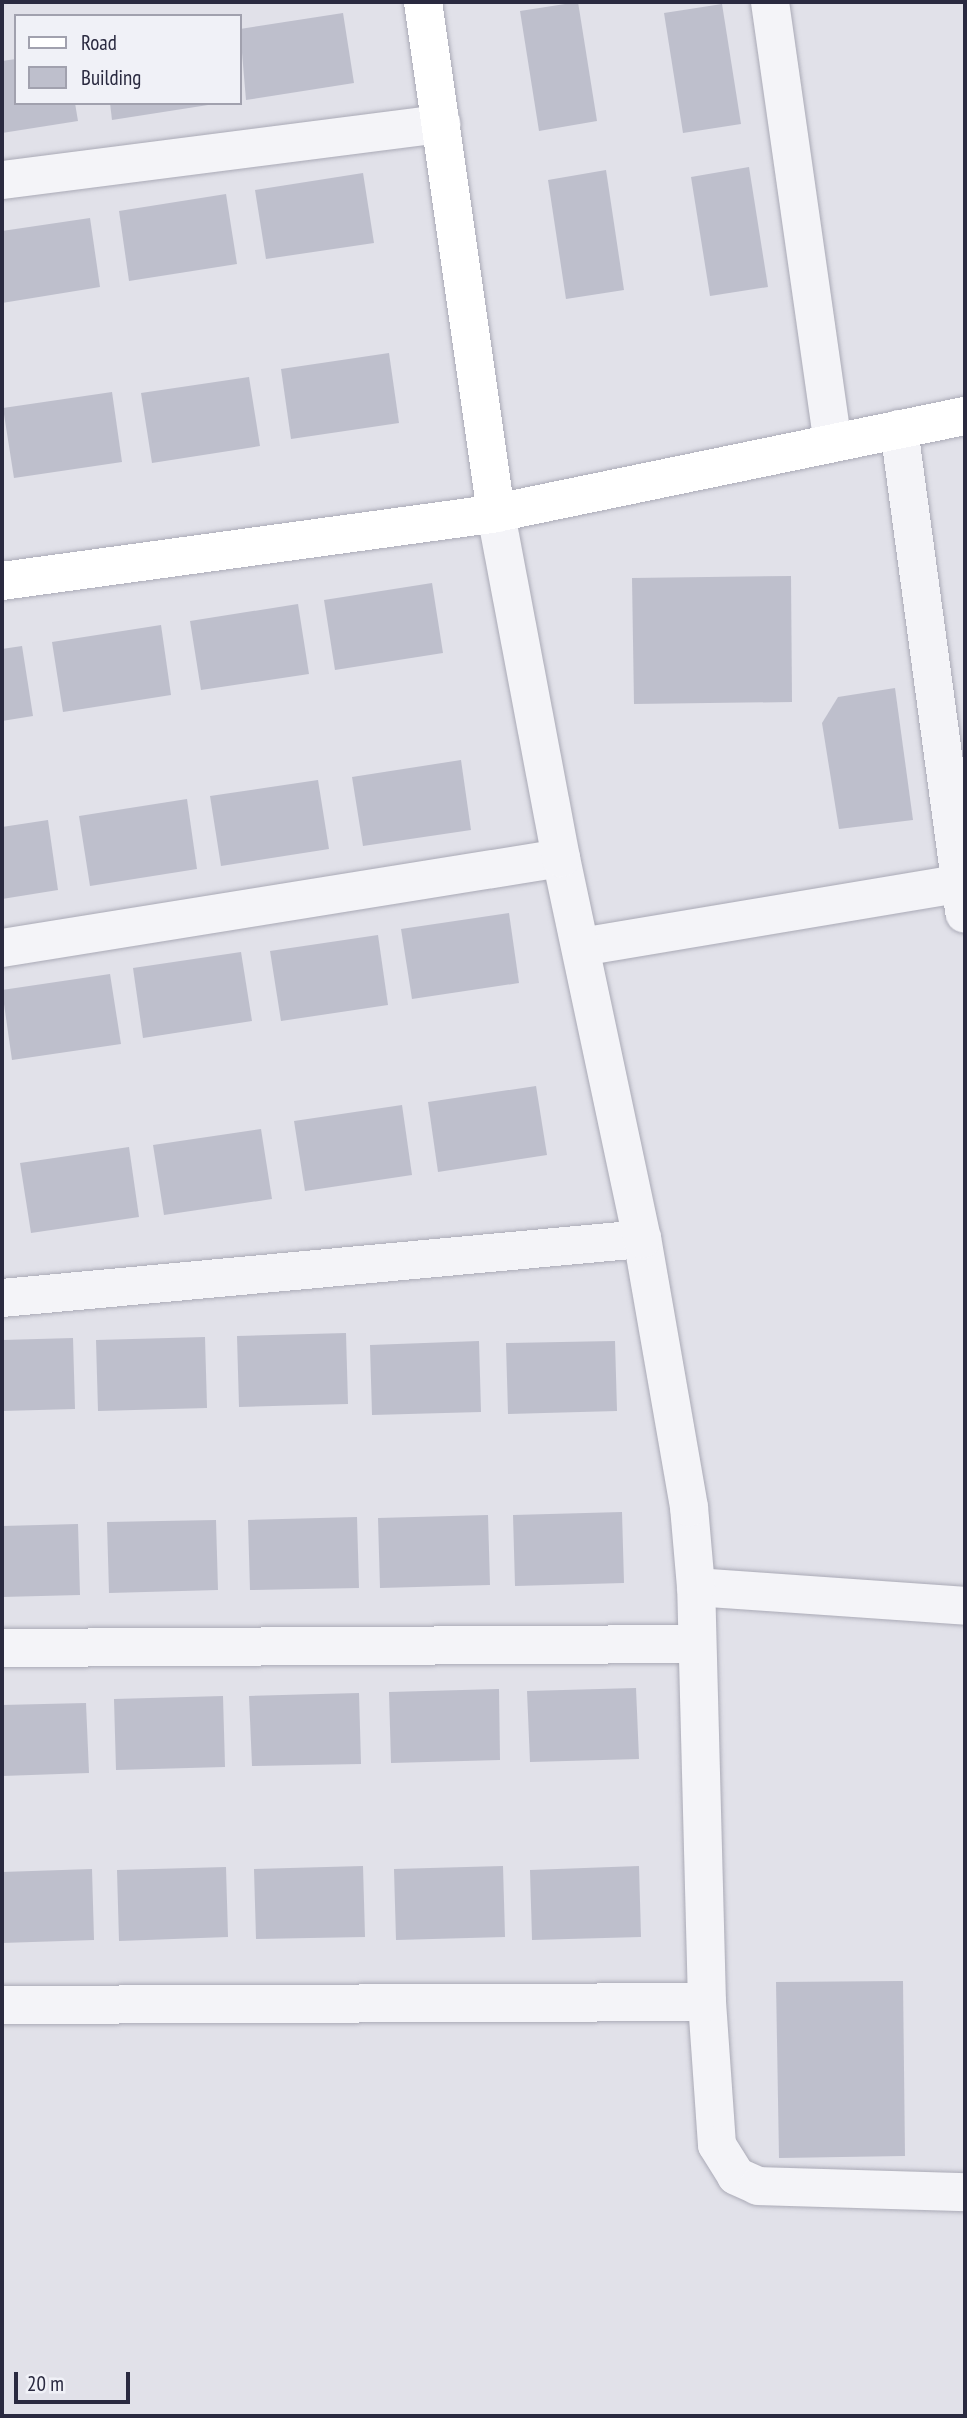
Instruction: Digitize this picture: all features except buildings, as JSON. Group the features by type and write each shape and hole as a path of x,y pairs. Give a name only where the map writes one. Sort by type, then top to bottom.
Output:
{"street":[{"path":"423,2 496,513 561,858 642,1240 689,1507 696,1587 707,2002 717,2146 736,2176 758,2186 965,2192"},
{"path":"770,2 833,443"},
{"path":"2,180 440,124"},
{"path":"2,581 496,513 965,415"},
{"path":"581,947 964,894 899,429"},
{"path":"2,948 561,858"},
{"path":"2,1298 642,1240"},
{"path":"696,1587 965,1606"},
{"path":"2,1648 697,1644"},
{"path":"2,2005 707,2002"}]}
